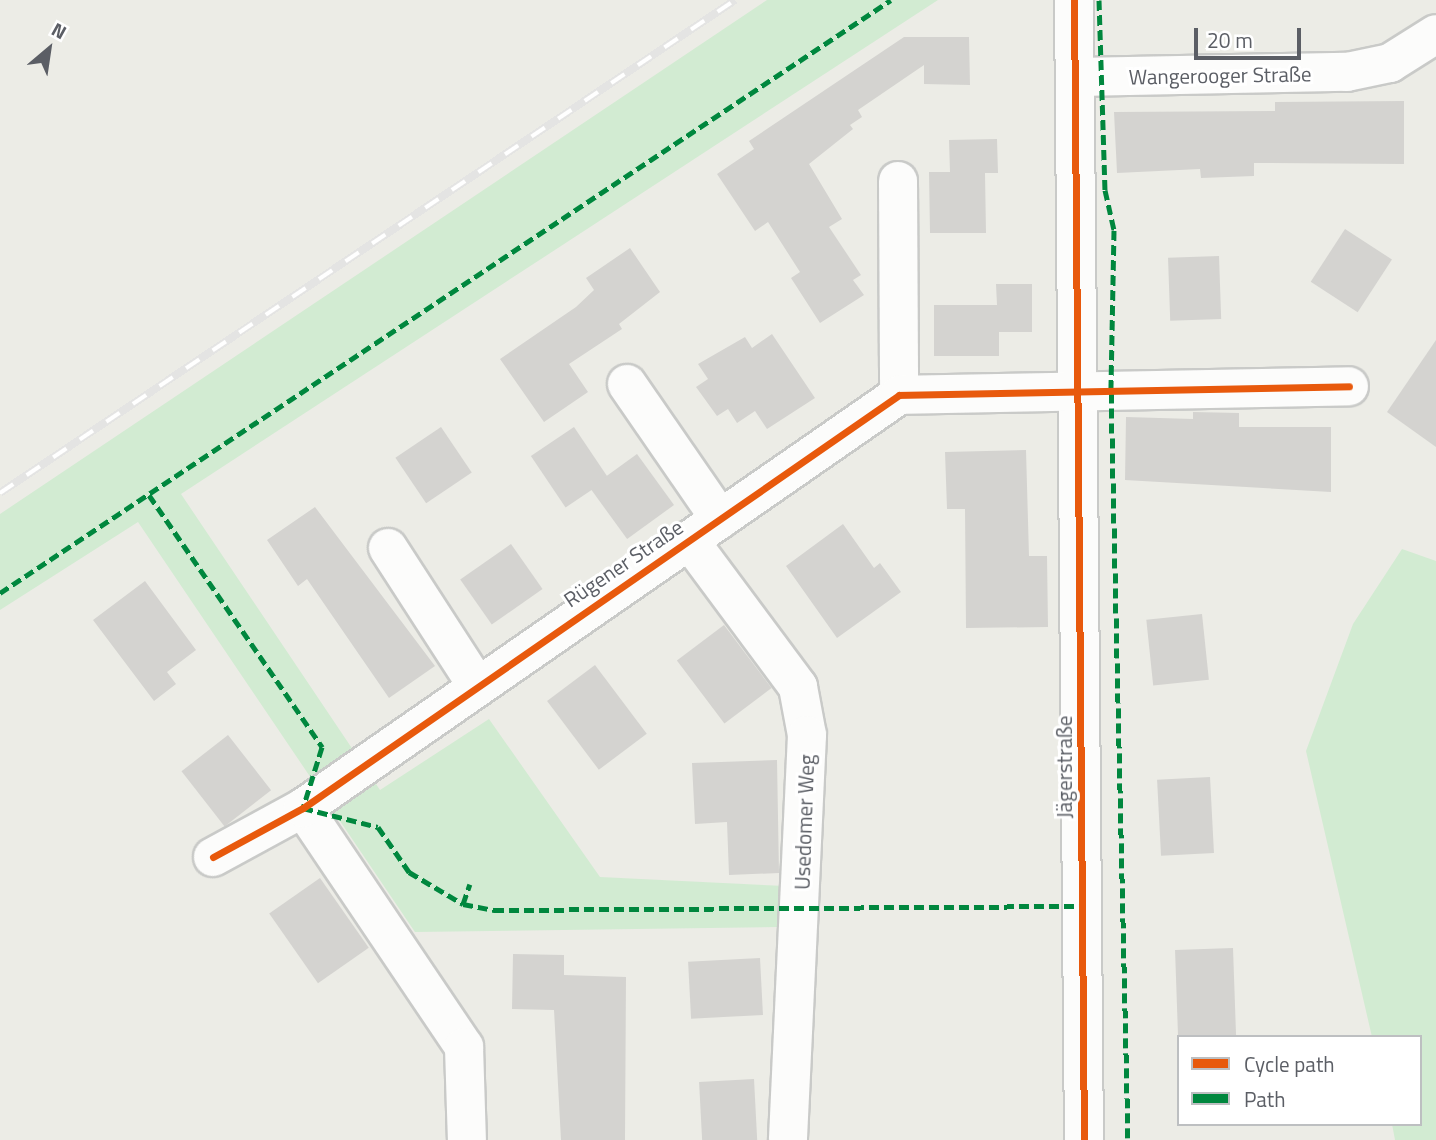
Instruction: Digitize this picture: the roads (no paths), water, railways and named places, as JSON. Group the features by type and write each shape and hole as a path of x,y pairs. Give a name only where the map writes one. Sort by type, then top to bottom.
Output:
{"street":[{"name":"Jägerstraße","path":"1074,0 1081,394 1084,1140"},
{"name":"Wangerooger Straße","path":"1077,78 1347,72 1390,63 1436,34"},
{"path":"898,181 899,395 1081,394 1349,386"},
{"path":"627,384 705,530"},
{"name":"Rügener Straße","path":"213,857 303,808 477,684 899,395"},
{"name":"Usedomer Weg","path":"705,530 798,687 807,735 788,1140"},
{"path":"388,548 477,684"},
{"path":"303,808 464,1047 467,1140"}],"railway":[{"path":"0,493 735,0"}]}
